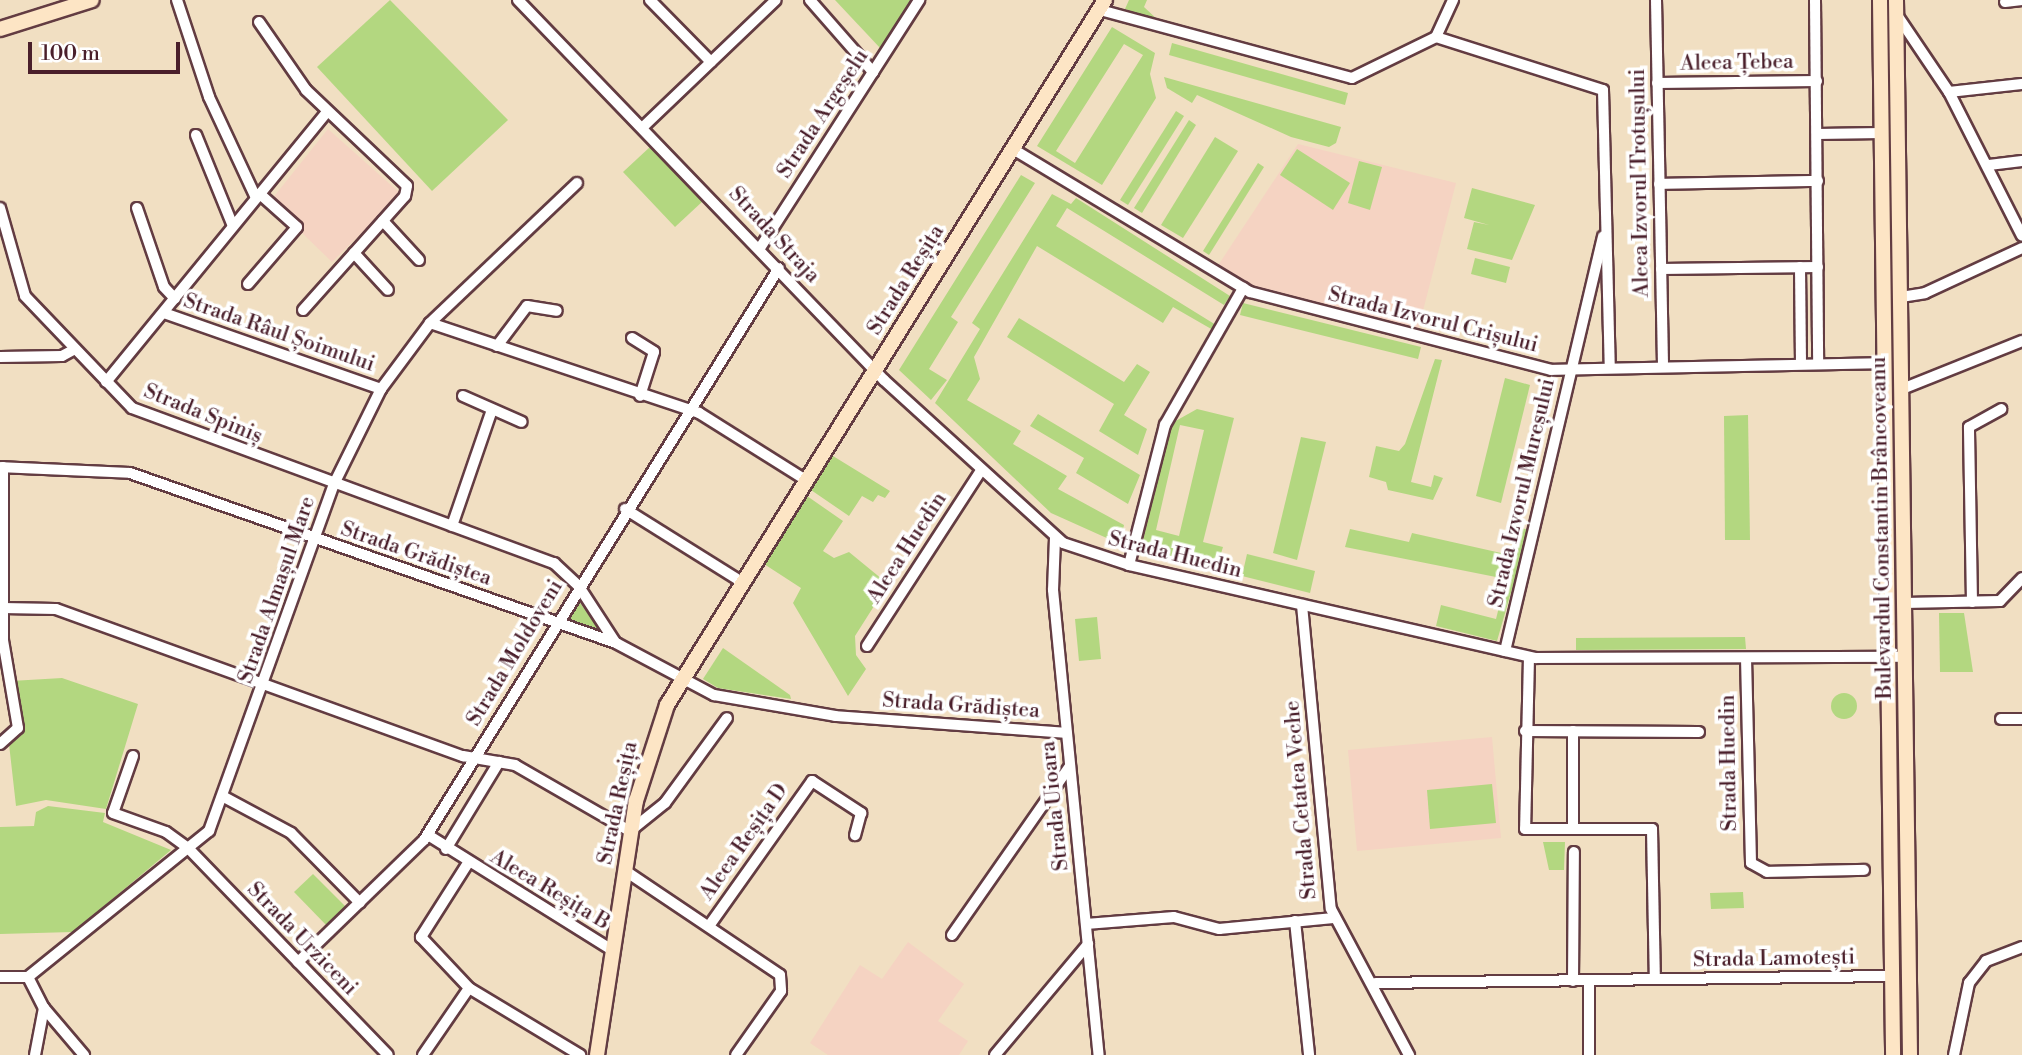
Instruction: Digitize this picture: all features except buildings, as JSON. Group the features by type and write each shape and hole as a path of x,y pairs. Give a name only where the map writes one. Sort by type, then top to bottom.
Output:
{"main road":[{"path":"0,29 92,0"},
{"name":"Bulevardul Constantin Brâncoveanu","path":"1880,0 1893,1055"},
{"name":"Strada Reșița","path":"597,1055 630,831 649,750 681,680 1103,5"},
{"name":"Bulevardul Constantin Brâncoveanu","path":"1896,7 1910,1055"}],"street":[{"path":"177,0 209,97 258,196 297,227 248,284"},
{"name":"Strada Straja","path":"518,0 644,125 874,370"},
{"path":"650,0 711,62"},
{"path":"644,125 776,0"},
{"path":"810,0 873,72"},
{"name":"Strada Argeșelu","path":"760,248 919,0"},
{"path":"1103,5 1347,78 1436,37 1453,0"},
{"name":"Aleea Izvorul Trotușului","path":"1656,0 1663,365"},
{"name":"Aleea Țebea","path":"1815,0 1818,363"},
{"path":"2005,2 2022,0"},
{"path":"1896,7 1949,92 1989,165 2022,236"},
{"path":"259,22 288,69 327,112 407,186 383,221 303,310"},
{"name":"Strada Izvorul Mureșului","path":"1436,37 1603,90 1610,368"},
{"name":"Aleea Țebea","path":"1657,83 1817,81"},
{"path":"1949,92 2022,83"},
{"name":"Strada Râul Șoimului","path":"106,382 327,112"},
{"path":"1817,134 1882,133"},
{"path":"196,135 233,226"},
{"name":"Strada Izvorul Crișului","path":"1013,149 1243,288 1571,372 1663,365 1885,363"},
{"path":"1989,165 2022,161"},
{"path":"1659,184 1818,181"},
{"name":"Strada Almașul Mare","path":"27,977 212,828 334,484 381,389 430,323 576,183"},
{"name":"Strada Spiniș","path":"0,208 19,285 106,382 141,414 554,563 578,585"},
{"path":"137,208 164,287 175,299"},
{"path":"383,221 419,260"},
{"name":"Strada Izvorul Mureșului","path":"1504,651 1606,222"},
{"path":"1900,297 1925,293 2022,248"},
{"path":"354,253 388,290"},
{"path":"1800,267 1801,364"},
{"path":"1661,269 1818,267"},
{"name":"Strada Moldoveni","path":"298,962 428,835 625,509 779,268"},
{"path":"1129,565 1165,425 1243,288"},
{"path":"497,346 527,306 557,311"},
{"name":"Strada Râul Șoimului","path":"164,313 381,389"},
{"path":"430,323 688,410 806,480"},
{"path":"632,338 654,352 640,396"},
{"path":"1902,389 2022,341"},
{"path":"0,357 62,356 75,349"},
{"name":"Strada Huedin","path":"874,370 1055,538 1129,565 1529,657 1905,657"},
{"path":"463,396 522,422"},
{"path":"1972,602 1969,426 2001,409"},
{"path":"452,526 492,410"},
{"path":"0,744 19,728 6,681 2,467"},
{"name":"Strada Grădiștea","path":"2,467 123,471 615,643 714,695 816,713 1066,733"},
{"name":"Aleea Huedin","path":"867,646 980,471"},
{"path":"625,509 742,582"},
{"name":"Strada Uioara","path":"1055,538 1053,590 1099,1055"},
{"path":"1904,603 2000,601 2022,578"},
{"name":"Strada Grădiștea","path":"578,585 615,643"},
{"name":"Strada Cetatea Veche","path":"1302,605 1333,918 1376,984 1409,1055"},
{"path":"3,608 56,609 473,759 520,766 630,831 677,789 727,718"},
{"path":"1529,657 1525,731 1525,829 1652,829 1655,979"},
{"name":"Strada Huedin","path":"1746,657 1754,867 1864,870"},
{"path":"2001,719 2022,719"},
{"name":"Strada Huedin","path":"1525,731 1699,732"},
{"path":"1573,731 1573,829"},
{"name":"Strada Urziceni","path":"133,756 113,813 166,832 189,849 388,1055"},
{"path":"446,849 499,762"},
{"path":"952,935 1070,765"},
{"name":"Aleea Reșița D","path":"709,926 812,781 861,813 855,835"},
{"path":"224,797 291,833 360,904"},
{"name":"Aleea Reșița B","path":"428,835 467,863 612,950"},
{"path":"1573,981 1574,852"},
{"name":"Aleea Reșița B","path":"467,863 421,933 467,986"},
{"name":"Aleea Reșița D","path":"624,870 709,926 784,982 736,1055"},
{"path":"1086,924 1174,917 1219,929 1333,918"},
{"path":"1295,922 1309,1055"},
{"path":"995,1055 1088,944"},
{"path":"1954,1055 1969,984 1986,961 2022,947"},
{"name":"Strada Lamotești","path":"1376,984 1892,976"},
{"path":"0,977 27,977 44,1008 84,1055"},
{"path":"1589,981 1589,1055"},
{"path":"423,1055 467,986 580,1055"},
{"path":"35,1055 44,1008"}],"shaded area":[{"path":"328,129 401,194 332,262 300,231 304,225 272,199"},
{"path":"1298,144 1456,183 1418,330 1265,292 1217,267"},
{"path":"1492,737 1501,838 1357,851 1348,750"},
{"path":"908,942 964,984 938,1021 968,1041 959,1055 828,1055 810,1043 860,965 882,979"}],"green space":[{"path":"390,0 508,120 432,191 317,67"},
{"path":"835,0 912,0 881,49"},
{"path":"1129,0 1147,0 1144,7 1159,21 1125,9"},
{"path":"1112,27 1155,53 1150,74 1156,98 1102,185 1037,146","holes":["1124,44 1143,55 1075,163 1056,151"]},
{"path":"1172,43 1348,93 1345,105 1169,55"},
{"path":"1164,77 1341,127 1336,143 1329,147 1291,137 1197,95 1192,103 1167,88"},
{"path":"1176,111 1184,116 1128,205 1120,200"},
{"path":"1189,120 1196,125 1142,213 1134,208"},
{"path":"1215,137 1238,151 1183,238 1161,225"},
{"path":"651,146 703,201 675,227 623,172"},
{"path":"1297,149 1350,183 1333,210 1280,175"},
{"path":"1359,161 1382,167 1370,210 1348,203"},
{"path":"1258,163 1264,167 1209,255 1203,251"},
{"path":"1021,175 1035,183 951,317 958,322 929,369 947,380 931,400 899,370"},
{"path":"1472,188 1535,205 1512,260 1467,249 1474,222 1489,225 1464,218"},
{"path":"1052,194 1071,204 1076,198 1230,296 1224,305 1067,208 1056,226 1216,325 1213,330 1173,307 1163,323 1037,246 974,357 980,379 967,400 1021,431 1013,444 1067,476 1058,489 1124,525 1120,544 1051,513 935,403 980,329 972,323"},
{"path":"1475,258 1510,267 1506,283 1471,274"},
{"path":"1243,303 1421,347 1418,359 1240,315"},
{"path":"1019,318 1124,382 1137,364 1150,372 1124,415 1147,429 1138,455 1099,431 1114,404 1007,337"},
{"path":"1435,359 1442,360 1411,482 1431,487 1434,475 1443,478 1433,500 1388,490 1386,482 1369,477 1376,446 1399,451 1405,444"},
{"path":"1505,378 1530,385 1501,503 1476,496"},
{"path":"1197,409 1234,418 1203,542 1223,547 1216,569 1141,548 1172,423","holes":["1180,425 1204,430 1179,536 1156,530"]},
{"path":"1038,414 1140,475 1128,504 1076,473 1084,458 1030,426"},
{"path":"1748,415 1750,540 1725,540 1724,416"},
{"path":"1301,437 1326,442 1297,560 1273,553"},
{"path":"833,456 890,491 885,498 878,495 873,502 862,496 849,516 811,490"},
{"path":"807,496 843,521 823,551 834,558 849,552 888,584 855,636 856,655 866,669 848,696 793,603 801,588 764,564"},
{"path":"1517,527 1529,530 1497,641 1436,626 1441,605 1496,619 1506,579 1345,547 1350,529 1409,542 1412,533 1510,555"},
{"path":"1247,554 1315,571 1310,593 1242,576"},
{"path":"577,599 604,635 564,620"},
{"path":"1939,613 1964,613 1973,672 1940,672"},
{"path":"1097,617 1101,659 1079,661 1075,619"},
{"path":"1745,637 1746,649 1576,650 1576,638"},
{"path":"723,648 790,695 791,699 718,688 703,679"},
{"path":"62,678 138,704 106,809 46,800 16,806 9,744 21,728 11,681"},
{"path":"1844,693 1853,697 1857,706 1853,715 1844,719 1835,715 1831,706 1835,697"},
{"path":"1492,784 1496,823 1430,829 1427,790"},
{"path":"48,806 105,813 103,822 171,850 73,932 0,934 0,827 34,826 36,812"},
{"path":"1543,842 1565,842 1564,870 1549,870"},
{"path":"313,874 347,908 328,927 294,892"},
{"path":"1743,892 1744,908 1711,909 1710,893"}]}
